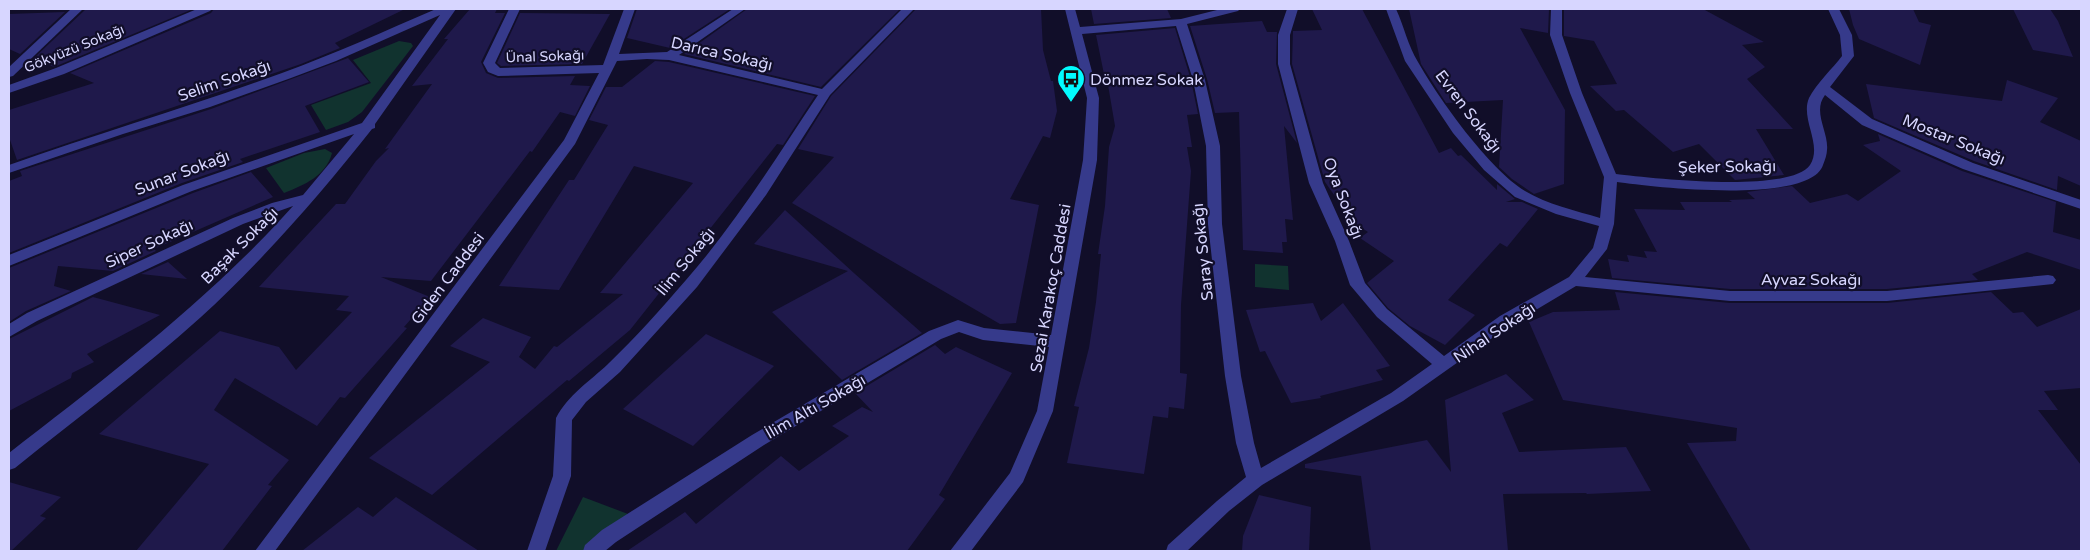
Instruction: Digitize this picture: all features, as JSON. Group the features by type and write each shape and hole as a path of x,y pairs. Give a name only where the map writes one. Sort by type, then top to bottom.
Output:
{"street":[{"path":"9,73 77,9"},
{"name":"Gökyüzü Sokağı","path":"9,89 60,71 206,9"},
{"name":"Selim Sokağı","path":"9,169 287,76 445,9"},
{"name":"Başak Sokağı","path":"9,463 181,325 228,283 341,162 415,62 450,9"},
{"name":"Ünal Sokağı","path":"514,9 489,63 492,69 498,72 609,63"},
{"name":"Giden Caddesi","path":"264,551 570,141 609,63 629,9"},
{"path":"669,56 740,9"},
{"name":"İlim Sokağı","path":"536,551 562,476 564,418 580,398 614,368 692,283 761,192 825,93 908,9"},
{"name":"Sezai Karakoç Caddesi","path":"959,551 973,536 1017,477 1046,411 1090,160 1092,98 1070,9"},
{"path":"1075,31 1181,22 1234,9"},
{"name":"Oya Sokağı","path":"1292,9 1284,35 1284,64 1316,183 1342,241 1358,285 1382,313 1444,364"},
{"name":"Evren Sokağı","path":"1391,9 1411,61 1458,130 1489,167 1520,194 1561,211 1607,224"},
{"name":"Nihal Sokağı","path":"1175,551 1223,506 1256,480 1397,397 1506,320 1574,281 1600,249 1607,224 1611,177 1576,93 1556,35 1556,9"},
{"name":"Şeker Sokağı","path":"1611,177 1672,185 1771,185 1800,178 1816,167 1821,149 1814,121 1816,100 1848,56 1846,35 1834,9"},
{"name":"Saray Sokağı","path":"1181,22 1199,80 1213,146 1215,224 1234,376 1245,443 1256,480"},
{"name":"Darıca Sokağı","path":"609,63 647,55 669,56 825,93"},
{"name":"Mostar Sokağı","path":"1824,88 1867,122 1968,166 2081,205"},
{"name":"Sunar Sokağı","path":"9,262 127,212 219,176 303,146 370,125"},
{"name":"Siper Sokağı","path":"9,331 42,313 221,229 278,206 309,198"},
{"name":"Ayvaz Sokağı","path":"1574,281 1730,296 1887,296 2048,280"},
{"name":"İlim Altı Sokağı","path":"592,551 609,536 758,440 935,335 958,326 983,334 1058,342"}],"green space":[{"path":"399,41 411,43 413,46 362,112 348,122 326,130 311,105 371,83 353,60"},
{"path":"325,149 332,153 325,168 313,179 284,193 266,168 304,153"},
{"path":"1255,264 1288,266 1289,290 1255,287"},
{"path":"583,497 628,514 582,551 556,551"}],"building":[{"path":"86,9 193,9 54,67 33,59"},
{"path":"214,9 405,9 335,43 340,48 301,64 17,160 9,137 9,110 94,83 70,73 211,13"},
{"path":"470,9 497,9 495,13 505,13 481,62 486,73 498,78 575,76 570,85 590,86 575,116 560,112 532,152 530,151 431,281 381,277 430,297 428,304 424,304 404,327 407,328 345,398 340,397 317,426 235,378 214,410 289,460 268,485 272,486 222,551 136,551 209,464 99,434 220,331 279,347 296,370 352,312 336,310 349,296 259,287 336,204 345,204 376,161 389,148 385,149 432,84 412,86 448,39 444,39"},
{"path":"637,9 730,9 670,48 627,38"},
{"path":"747,9 900,9 821,87 684,54"},
{"path":"916,9 1041,9 1043,50 1051,81 1053,81 1057,111 1050,138 1043,136 1010,199 1039,205 1016,323 1000,324 792,203 834,157 798,149 831,96"},
{"path":"1091,9 1167,9 1171,18 1094,24"},
{"path":"1312,9 1362,9 1439,153 1451,148 1458,156 1461,155 1497,190 1497,184 1515,199 1506,202 1522,202 1538,209 1507,247 1500,243 1448,300 1475,315 1445,345 1410,326 1388,308 1367,283 1394,261 1360,238 1368,232 1353,222 1325,182 1292,64 1293,31 1322,30"},
{"path":"1409,9 1549,9 1548,33 1520,28 1565,110 1564,184 1534,194 1512,179 1499,167 1503,100 1446,103 1421,64"},
{"path":"1564,9 1703,9 1764,42 1742,45 1765,67 1747,79 1793,129 1756,129 1784,175 1735,180 1699,144 1673,152 1624,110 1616,111 1590,86 1617,84 1594,41 1564,36"},
{"path":"1849,9 1913,9 1919,22 1931,25 1920,65 1859,39"},
{"path":"2013,9 2050,9 2058,21 2073,57 2033,50"},
{"path":"65,12 20,54 9,49 9,14"},
{"path":"520,13 610,14 582,64 501,66 497,63"},
{"path":"1262,21 1267,32 1277,32 1276,64 1297,143 1284,126 1293,220 1285,219 1287,242 1282,242 1283,253 1243,250 1239,112 1215,113 1207,79 1190,26"},
{"path":"1175,28 1191,80 1198,114 1187,115 1192,147 1187,147 1191,171 1181,305 1180,373 1187,374 1184,409 1169,407 1168,418 1153,416 1144,474 1067,463 1079,407 1074,406 1089,348 1096,302 1101,254 1098,254 1105,206 1109,147 1115,126 1107,79 1105,79 1096,35"},
{"path":"348,58 369,82 305,106 320,132 240,159 243,162 182,183 9,253 9,181 22,176 20,171 211,109"},
{"path":"655,61 669,62 815,96 783,145 777,144 630,330 569,381 567,380 432,495 369,458 490,362 450,346 483,318 531,337 519,357 535,369 554,346 557,347 623,294 600,293 693,183 634,166 559,290 499,286 569,180 574,180 608,125 589,120 606,87 622,87"},
{"path":"2007,80 2058,98 2040,122 2081,141 2081,186 2058,176 2057,190 1974,161 1874,118 1866,84 2002,101"},
{"path":"1878,134 1962,171 2056,202 2053,232 2081,240 2081,270 2027,252 1972,274 1978,280 1887,289 1730,289 1612,278 1608,259 1629,262 1627,255 1647,258 1644,251 1657,252 1634,209 1685,210 1680,202 1732,202 1729,200 1755,199 1747,192 1792,186 1810,203 1847,194 1858,201 1901,171 1863,145 1880,141"},
{"path":"251,172 273,197 154,249 156,251 113,271 58,266 54,286 71,291 26,311 9,322 9,268 193,193"},
{"path":"785,210 922,333 842,380 772,312 848,271 754,244"},
{"path":"168,262 187,279 141,274"},
{"path":"1615,292 1730,303 1887,303 1991,292 2013,313 2023,312 2037,327 2081,309 2081,388 2044,391 2058,410 2038,410 2081,465 2081,551 1751,551 1687,443 1736,441 1737,428 1563,400 1529,322 1553,312 1620,310"},
{"path":"93,297 160,315 87,354 94,362 72,373 71,378 9,411 9,339"},
{"path":"1313,303 1321,321 1343,303 1390,366 1376,370 1383,380 1320,396 1321,398 1291,403 1265,351 1260,352 1246,310"},
{"path":"706,334 774,366 693,446 623,409"},
{"path":"935,345 945,354 956,347 1012,373 939,495 945,499 907,551 627,551 685,512 696,524 781,456 799,471 849,436 832,426 862,407 873,412 855,393"},
{"path":"1506,374 1534,400 1502,413 1519,452 1626,447 1651,491 1587,494 1503,494 1508,551 1371,551 1361,476 1305,468 1305,464 1427,440 1451,472 1445,400"},
{"path":"9,482 61,497 40,516 46,518 11,551 9,551"},
{"path":"1259,495 1311,507 1309,551 1242,551 1243,536"},
{"path":"396,497 479,551 302,551 358,507 373,517"}],"place":[{"name":"Dönmez Sokak","path":"1071,103"}]}
